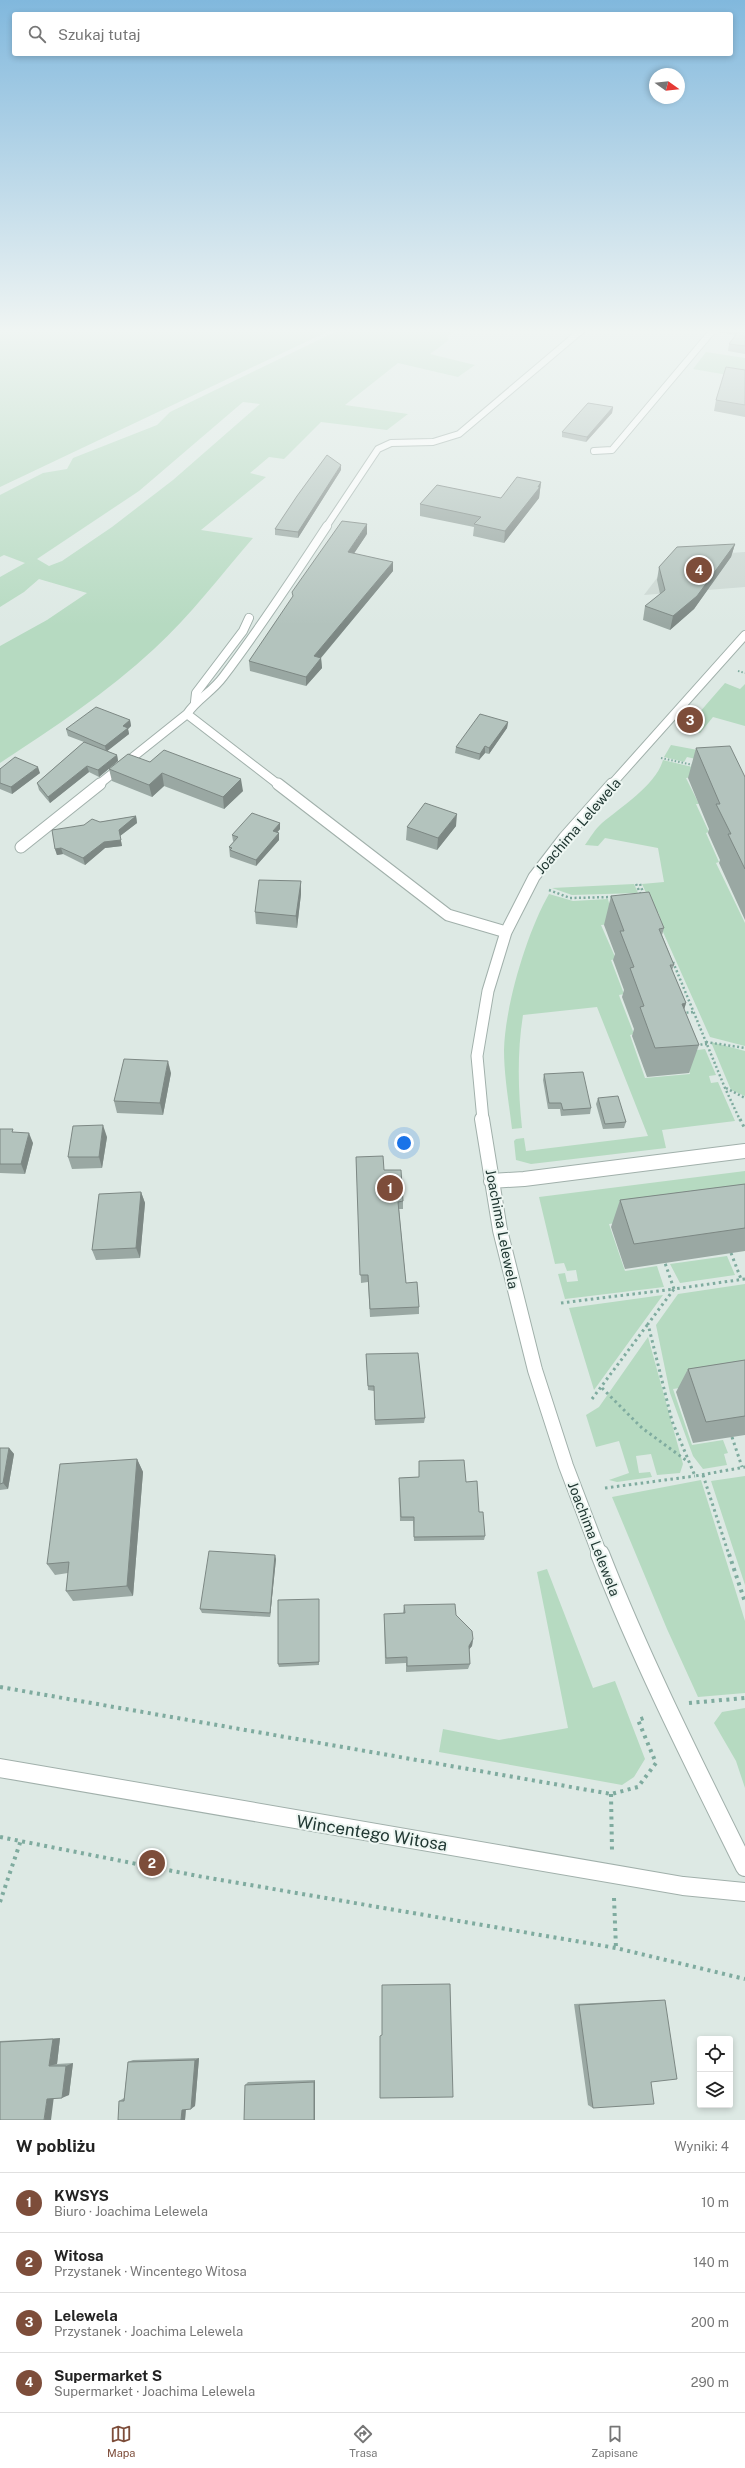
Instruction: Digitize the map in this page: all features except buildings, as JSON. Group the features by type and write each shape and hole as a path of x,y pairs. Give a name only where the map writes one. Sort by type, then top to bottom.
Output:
{"street":[{"path":"21,847 187,714 195,702 213,690 262,625 378,449 391,443 433,442 459,434 466,428"},
{"path":"594,451 612,450 631,428"},
{"path":"195,702 196,693 244,631 249,618"},
{"name":"Joachima Lelewela","path":"745,635 564,838 534,877 506,932 488,991 477,1056 484,1137 491,1181 516,1299 535,1370 566,1466 619,1603 667,1710 745,1867"},
{"path":"187,714 448,915 506,932"},
{"path":"491,1181 524,1179 745,1151"},
{"name":"Wincentego Witosa","path":"0,1768 683,1886 745,1892"}],"path":[{"path":"661,758 700,767"},
{"path":"638,884 646,900"},
{"path":"546,889 570,898 618,896"},
{"path":"634,896 643,895"},
{"path":"672,961 725,1088 745,1129"},
{"path":"672,975 678,975"},
{"path":"676,1014 694,1012"},
{"path":"693,1046 707,1043 745,1048"},
{"path":"725,1088 745,1098"},
{"path":"561,1302 674,1289 743,1279 731,1253"},
{"path":"665,1263 674,1289"},
{"path":"592,1399 602,1388 674,1289"},
{"path":"648,1324 672,1421 688,1461 696,1476"},
{"path":"602,1388 623,1410 675,1453 688,1461"},
{"path":"605,1488 703,1475 744,1467 732,1437"},
{"path":"703,1475 745,1602"},
{"path":"0,1687 611,1794 638,1787 656,1762 638,1720"},
{"path":"687,1704 745,1698"},
{"path":"0,1837 198,1876 616,1948 745,1979"},
{"path":"0,1902 21,1840"}],"shaded area":[{"path":"745,552 745,587 644,595 673,557"}],"green space":[{"path":"0,428 124,428 0,487"},
{"path":"150,428 213,428 139,491 37,559 49,566 62,561 112,527 173,480 233,428 315,428 284,459 269,457 250,473 266,477 201,530 253,538 193,609 154,649 118,680 60,723 0,763 0,646 47,620 87,593 39,579 24,592 0,607 0,577 25,563 4,555 0,557 0,495 43,473 67,469 73,458"},
{"path":"370,428 390,428 387,430"},
{"path":"725,683 740,689 745,684 745,726 713,717 700,733 686,731 685,729"},
{"path":"671,745 719,754 728,771 695,764 696,759 687,757 684,762 664,757"},
{"path":"663,760 722,774 686,778 699,804 696,804 709,832 706,833 719,862 716,863 745,923 745,1046 710,1037 659,923 662,923 658,912 655,912 642,884 664,882 658,848 605,838 598,846 585,845 599,825 646,787 659,769"},
{"path":"634,884 638,893 572,895 552,888"},
{"path":"549,894 573,901 608,899 609,903 625,902 643,921 601,925 616,959 611,960 624,994 619,995 634,1034 630,1035 645,1078 690,1074 683,1052 705,1049 716,1075 709,1076 711,1083 718,1082 735,1121 662,1130 666,1148 531,1164 516,1160 514,1141 516,1139 524,1138 526,1151 648,1136 597,1007 523,1015 519,1072 522,1128 512,1129 504,1060 505,1032 508,1012 525,948"},
{"path":"711,1042 745,1051 745,1096 731,1090"},
{"path":"745,1171 745,1206 609,1224 625,1271 657,1266 664,1287 565,1299 558,1274 565,1273 567,1282 578,1281 576,1270 567,1271 564,1263 555,1264 539,1197"},
{"path":"727,1256 735,1275 680,1283 670,1264"},
{"path":"745,1284 745,1378 673,1389 692,1445 723,1440 728,1453 724,1454 727,1465 703,1469 693,1456 670,1393 656,1325 678,1294"},
{"path":"663,1295 594,1390 569,1308"},
{"path":"648,1337 683,1464 680,1473 657,1475 651,1454 636,1456 639,1473 650,1472 652,1477 617,1482 609,1480 629,1473 619,1441 596,1447 586,1415 599,1407"},
{"path":"745,1476 745,1585 711,1481"},
{"path":"701,1480 745,1621 745,1693 698,1697 667,1629 612,1497"},
{"path":"547,1569 593,1688 615,1681 645,1759 634,1777 622,1785 439,1752 443,1729 499,1740 568,1728 537,1572"},
{"path":"745,1708 745,1788 736,1761 714,1723 722,1712"}],"place":[{"name":"Supermarket S","path":"699,570"},
{"name":"Lelewela","path":"690,720"},
{"name":"KWSYS","path":"390,1188"},
{"name":"Witosa","path":"152,1863"}]}
